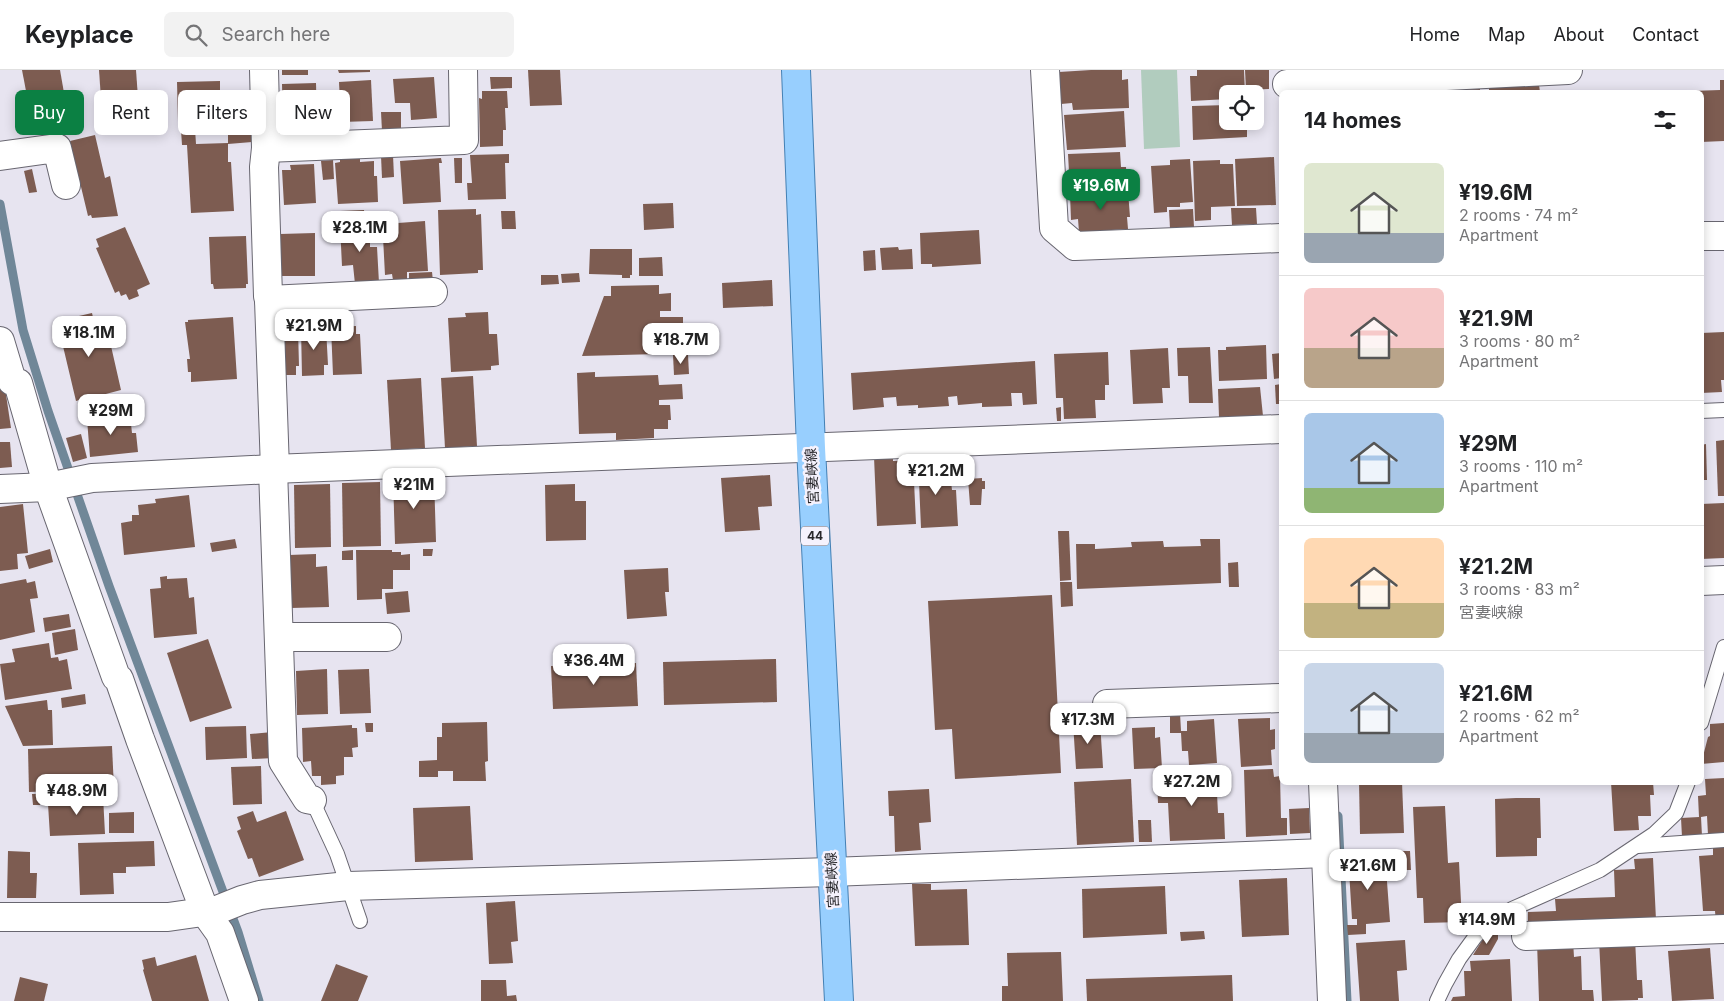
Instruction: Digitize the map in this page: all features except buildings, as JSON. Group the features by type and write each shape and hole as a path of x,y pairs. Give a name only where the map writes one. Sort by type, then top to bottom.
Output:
{"main road":[{"name":"宮妻峡線","path":"796,70 811,448 839,1001"}],"street":[{"path":"264,70 266,261 268,296 270,300 283,761 307,799 312,800"},
{"path":"266,148 464,140 463,70"},
{"path":"1045,70 1054,228 1075,246 1279,238"},
{"path":"1294,83 1568,70"},
{"path":"3,156 57,148 66,185"},
{"path":"1704,236 1724,236"},
{"path":"270,300 433,292"},
{"path":"0,341 12,381 18,383 64,483 116,677 119,679 140,739 220,933 244,1001"},
{"path":"0,489 274,469 1279,429"},
{"path":"1704,581 1724,580"},
{"path":"280,637 387,637"},
{"path":"1107,704 1279,698"},
{"path":"1323,785 1332,1001"},
{"path":"0,917 168,917 211,911 260,895 348,886 831,872 1325,853"},
{"path":"1526,936 1724,929"}],"lane":[{"path":"1704,411 1724,410"},
{"path":"1704,713 1724,647"},
{"path":"1437,1001 1460,959 1475,937 1487,924 1512,909 1600,870 1654,834 1676,813 1687,785"},
{"path":"312,800 337,854 360,921"},
{"path":"1635,846 1724,840"}],"green space":[{"path":"1141,70 1177,70 1180,147 1144,149"}],"waterway":[{"path":"0,204 23,330 48,411 109,586 238,932 259,1001"},
{"path":"1338,816 1347,1001"}]}
